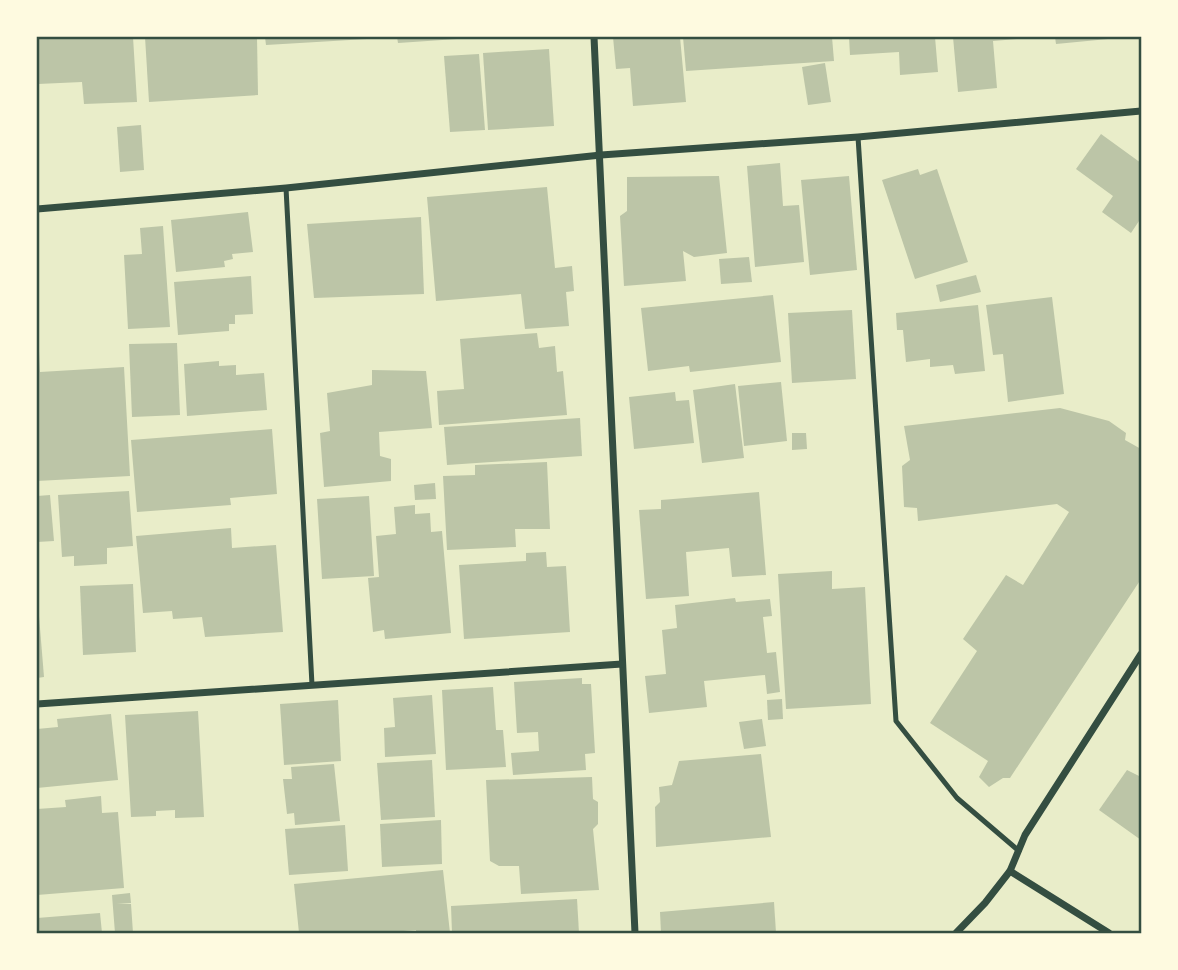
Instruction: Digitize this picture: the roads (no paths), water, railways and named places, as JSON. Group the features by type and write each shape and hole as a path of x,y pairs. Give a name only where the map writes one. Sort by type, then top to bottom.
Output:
{"street":[{"path":"594,37 635,933"},
{"path":"37,209 286,188 601,155 1141,111"},
{"path":"956,933 985,903 1010,871 1025,835 1141,654"},
{"path":"37,704 622,664"},
{"path":"1010,871 1109,933"}],"lane":[{"path":"858,136 896,721 957,799 1019,851"},
{"path":"286,188 312,685"}]}
